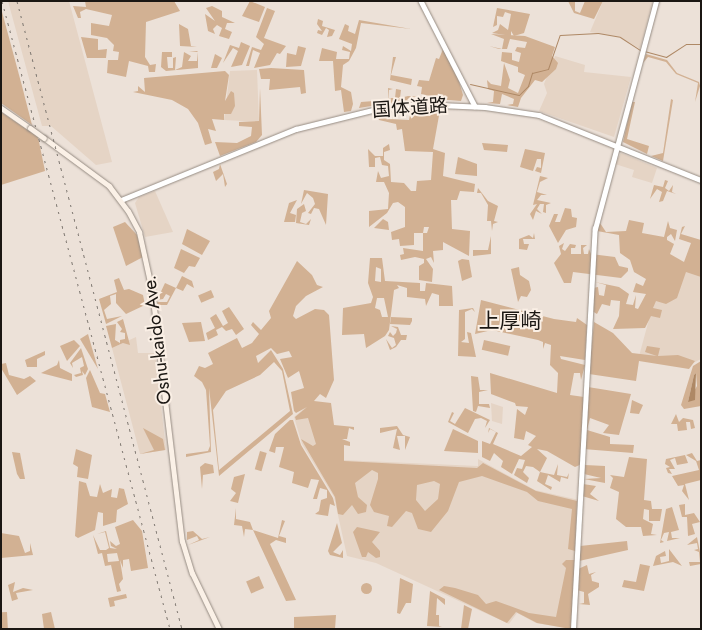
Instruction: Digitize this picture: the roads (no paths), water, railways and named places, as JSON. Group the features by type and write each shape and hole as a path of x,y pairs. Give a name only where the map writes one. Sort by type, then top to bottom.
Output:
{"main road":[{"name":"Oshu-kaido Ave.","path":"1,108 102,180 121,200 139,232 149,270 182,542 192,573 217,628"}],"street":[{"path":"421,1 474,106"},
{"path":"573,629 593,246 599,207 656,1"},
{"name":"国体道路","path":"121,200 281,134 333,119 394,106 474,106 539,115 701,180"}],"waterway":[{"path":"470,84 519,95 528,86 532,73 548,69 560,35 598,33 620,37 640,50"},
{"path":"644,51 666,57 686,44 701,44"}],"railway":[{"path":"2,1 170,629"},
{"path":"17,1 182,629"}],"district":[{"name":"上厚崎","path":"510,321"}]}
